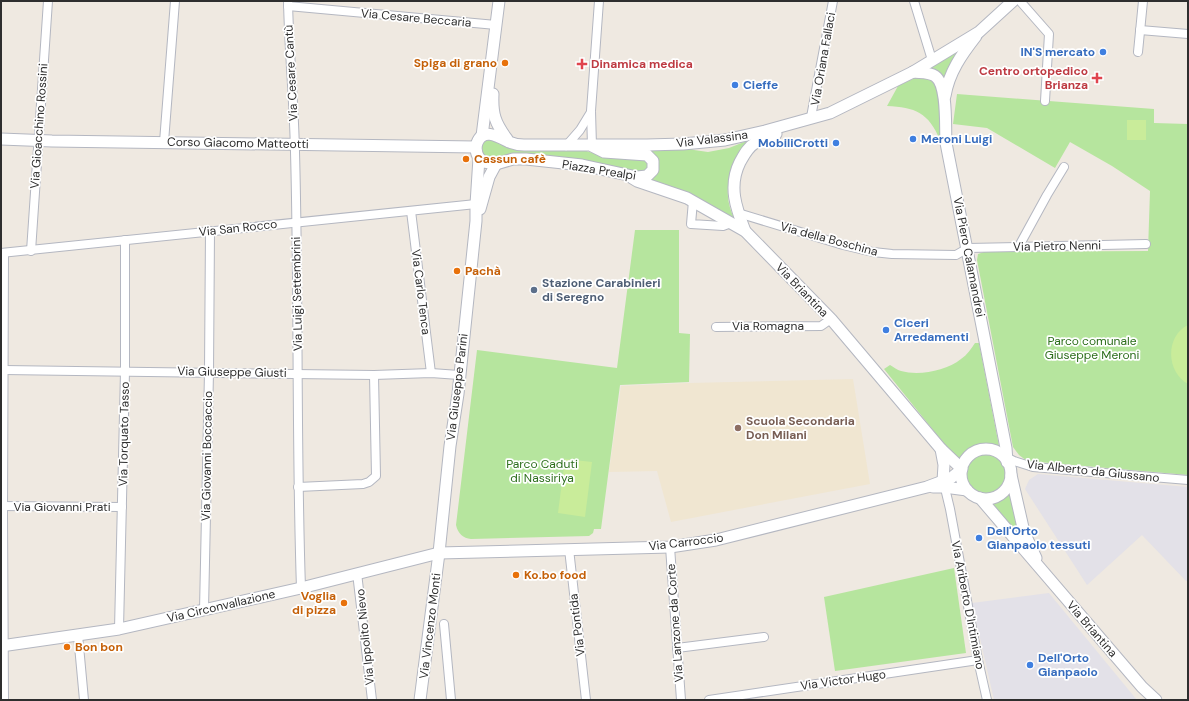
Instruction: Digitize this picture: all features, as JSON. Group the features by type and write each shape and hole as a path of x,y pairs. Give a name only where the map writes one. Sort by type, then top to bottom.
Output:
{"main road":[{"path":"496,164 489,163 477,153 478,140 482,136 498,1"},
{"name":"Via Valassina","path":"944,98 947,85 958,60 979,32 1013,1"},
{"name":"Via Valassina","path":"745,231 735,203 734,179 736,169 750,147 756,142 830,113 913,72 979,32"},
{"path":"494,43 492,105 494,118 498,128 510,142"},
{"name":"Via Piero Calamandrei","path":"913,72 928,73 935,76 940,83 944,98 946,143 968,248 1006,462"},
{"name":"Via Valassina","path":"592,146 683,144 725,140 765,131 830,113"},
{"name":"Piazza Prealpi","path":"482,136 489,134 495,135 510,142 524,145 592,146 604,152 643,154 651,158 654,165 651,173 643,176 628,176 582,165 526,159 513,159 496,164"},
{"name":"Corso Giacomo Matteotti","path":"1,139 295,144 477,153"},
{"name":"Via Giuseppe Parini","path":"439,552 476,221 477,153"},
{"name":"Via Giuseppe Parini","path":"476,221 489,178 496,164"},
{"name":"Via Briantina","path":"628,176 637,181 693,201 745,231 831,319 941,449 961,469"},
{"path":"941,449 944,465 944,484"},
{"path":"989,450 1006,462 1007,486 1001,494 993,498 980,498 962,490 961,469 968,456 976,451 989,450"},
{"name":"Via Briantina","path":"1006,462 1024,532 1042,571"},
{"name":"Via Carroccio","path":"944,484 961,469"},
{"name":"Via Carroccio","path":"439,552 670,547 716,540 927,487 944,484 962,490"},
{"name":"Via Briantina","path":"980,498 1142,687 1156,700"},
{"name":"Via Circonvallazione","path":"2,646 119,629 301,588 357,573 403,563 439,552"},
{"name":"Via Vincenzo Monti","path":"420,700 439,552"},
{"name":"Via Briantina","path":"1142,687 1149,700"}],"street":[{"name":"Via Gioacchino Rossini","path":"31,251 48,1"},
{"path":"164,142 174,1"},
{"path":"592,146 591,111 599,1"},
{"name":"Via Oriana Fallaci","path":"812,118 833,1"},
{"path":"914,1 932,60"},
{"path":"1020,1 1049,34 1044,101"},
{"path":"1138,52 1143,1"},
{"name":"Via Cesare Beccaria","path":"288,3 496,26"},
{"name":"Via Cesare Cantù","path":"288,3 295,144"},
{"path":"1140,30 1188,34"},
{"path":"566,146 580,130 591,111"},
{"name":"Via Luigi Settembrini","path":"295,144 298,487 301,588"},
{"path":"1019,246 1064,167"},
{"path":"693,201 690,224 723,226 731,223"},
{"name":"Via San Rocco","path":"3,253 476,204"},
{"name":"Via Carlo Tenca","path":"411,211 432,373"},
{"name":"Via della Boschina","path":"738,213 843,245 873,252 892,254 956,255 968,248"},
{"name":"Via Giovanni Boccaccio","path":"204,610 209,372 210,231"},
{"name":"Via Torquato Tasso","path":"119,629 125,371 125,240"},
{"name":"Via Pietro Nenni","path":"968,248 1146,244"},
{"path":"3,253 4,370 2,646 4,700"},
{"name":"Via Romagna","path":"716,327 821,326 831,319"},
{"name":"Via Giuseppe Giusti","path":"4,370 374,375 432,373 459,375"},
{"path":"298,487 363,484 369,482 376,476 374,375"},
{"name":"Via Alberto da Giussano","path":"1006,462 1033,467 1188,480"},
{"name":"Via Ariberto D'Intimiano","path":"944,484 987,700"},
{"name":"Via Ariberto D'Intimiano","path":"950,510 951,497 962,490"},
{"name":"Via Giovanni Prati","path":"2,506 122,507"},
{"name":"Via Lanzone da Corte","path":"670,547 681,700"},
{"name":"Via Pontida","path":"569,549 586,700"},
{"name":"Via Ippolito Nievo","path":"357,573 372,700"},
{"path":"444,624 451,700"},
{"path":"78,635 84,700"},
{"path":"677,648 764,637"},
{"name":"Via Victor Hugo","path":"709,700 978,660"}],"shaded area":[{"name":"Scuola Secondaria Don Milani","path":"853,379 870,484 671,522 657,471 609,472 621,386"},
{"path":"1038,474 1188,487 1188,581 1186,581 1142,535 1087,585 1025,489 1029,480"},
{"path":"1049,593 1137,700 994,700 972,603"}],"green space":[{"path":"964,46 945,84 934,70 929,67"},
{"path":"917,77 933,80 938,89 940,140 931,123 920,113 906,108 887,106 898,86"},
{"name":"Parco comunale Giuseppe Meroni","path":"957,94 1154,109 1154,123 1188,124 1188,475 1027,461 1019,455 1013,447 977,260 978,254 984,252 1148,251 1150,191 1112,166 1070,142 1055,168 987,128 953,124"},
{"path":"1127,120 1146,120 1146,140 1127,140"},
{"path":"483,139 580,149 599,155 643,157 650,162 646,173 496,161 482,156 481,142"},
{"path":"749,140 750,141 736,158 729,180 729,202 737,222 707,203 650,180 649,150 684,147 708,152 729,148"},
{"name":"Parco Caduti di Nassiriya","path":"635,230 679,230 679,333 690,334 689,382 620,385 601,529 594,529 593,533 589,536 471,539 463,537 458,531 456,525 477,350 617,368"},
{"path":"1188,325 1188,384 1175,371 1171,354 1175,337 1180,330"},
{"path":"975,343 979,343 999,446 985,444 976,445 968,450 958,461 884,369 890,365 900,371 924,373 948,367 969,352"},
{"path":"986,454 994,456 1000,460 1004,466 1006,474 1004,482 1000,488 994,492 986,494 978,492 972,488 968,482 966,474 968,466 972,460 978,456"},
{"path":"565,459 592,462 585,517 558,513"},
{"path":"1011,489 1031,552 988,503 1001,498"},
{"path":"954,568 966,653 835,671 824,597"}],"place":[{"name":"IN'S mercato","path":"1103,52"},
{"name":"Spiga di grano","path":"505,63"},
{"name":"Dinamica medica","path":"582,64"},
{"name":"Centro ortopedico Brianza","path":"1097,78"},
{"name":"Cieffe","path":"735,85"},
{"name":"Meroni Luigi","path":"913,139"},
{"name":"MobiliCrotti","path":"836,143"},
{"name":"Cassun cafè","path":"466,159"},
{"name":"Pachà","path":"457,271"},
{"name":"Stazione Carabinieri di Seregno","path":"534,290"},
{"name":"Ciceri Arredamenti","path":"886,330"},
{"name":"Scuola Secondaria Don Milani","path":"738,428"},
{"name":"Dell'Orto Gianpaolo tessuti","path":"979,538"},
{"name":"Ko.bo food","path":"516,575"},
{"name":"Voglia di pizza","path":"344,603"},
{"name":"Bon bon","path":"67,647"},
{"name":"Dell'Orto Gianpaolo","path":"1030,665"}]}
